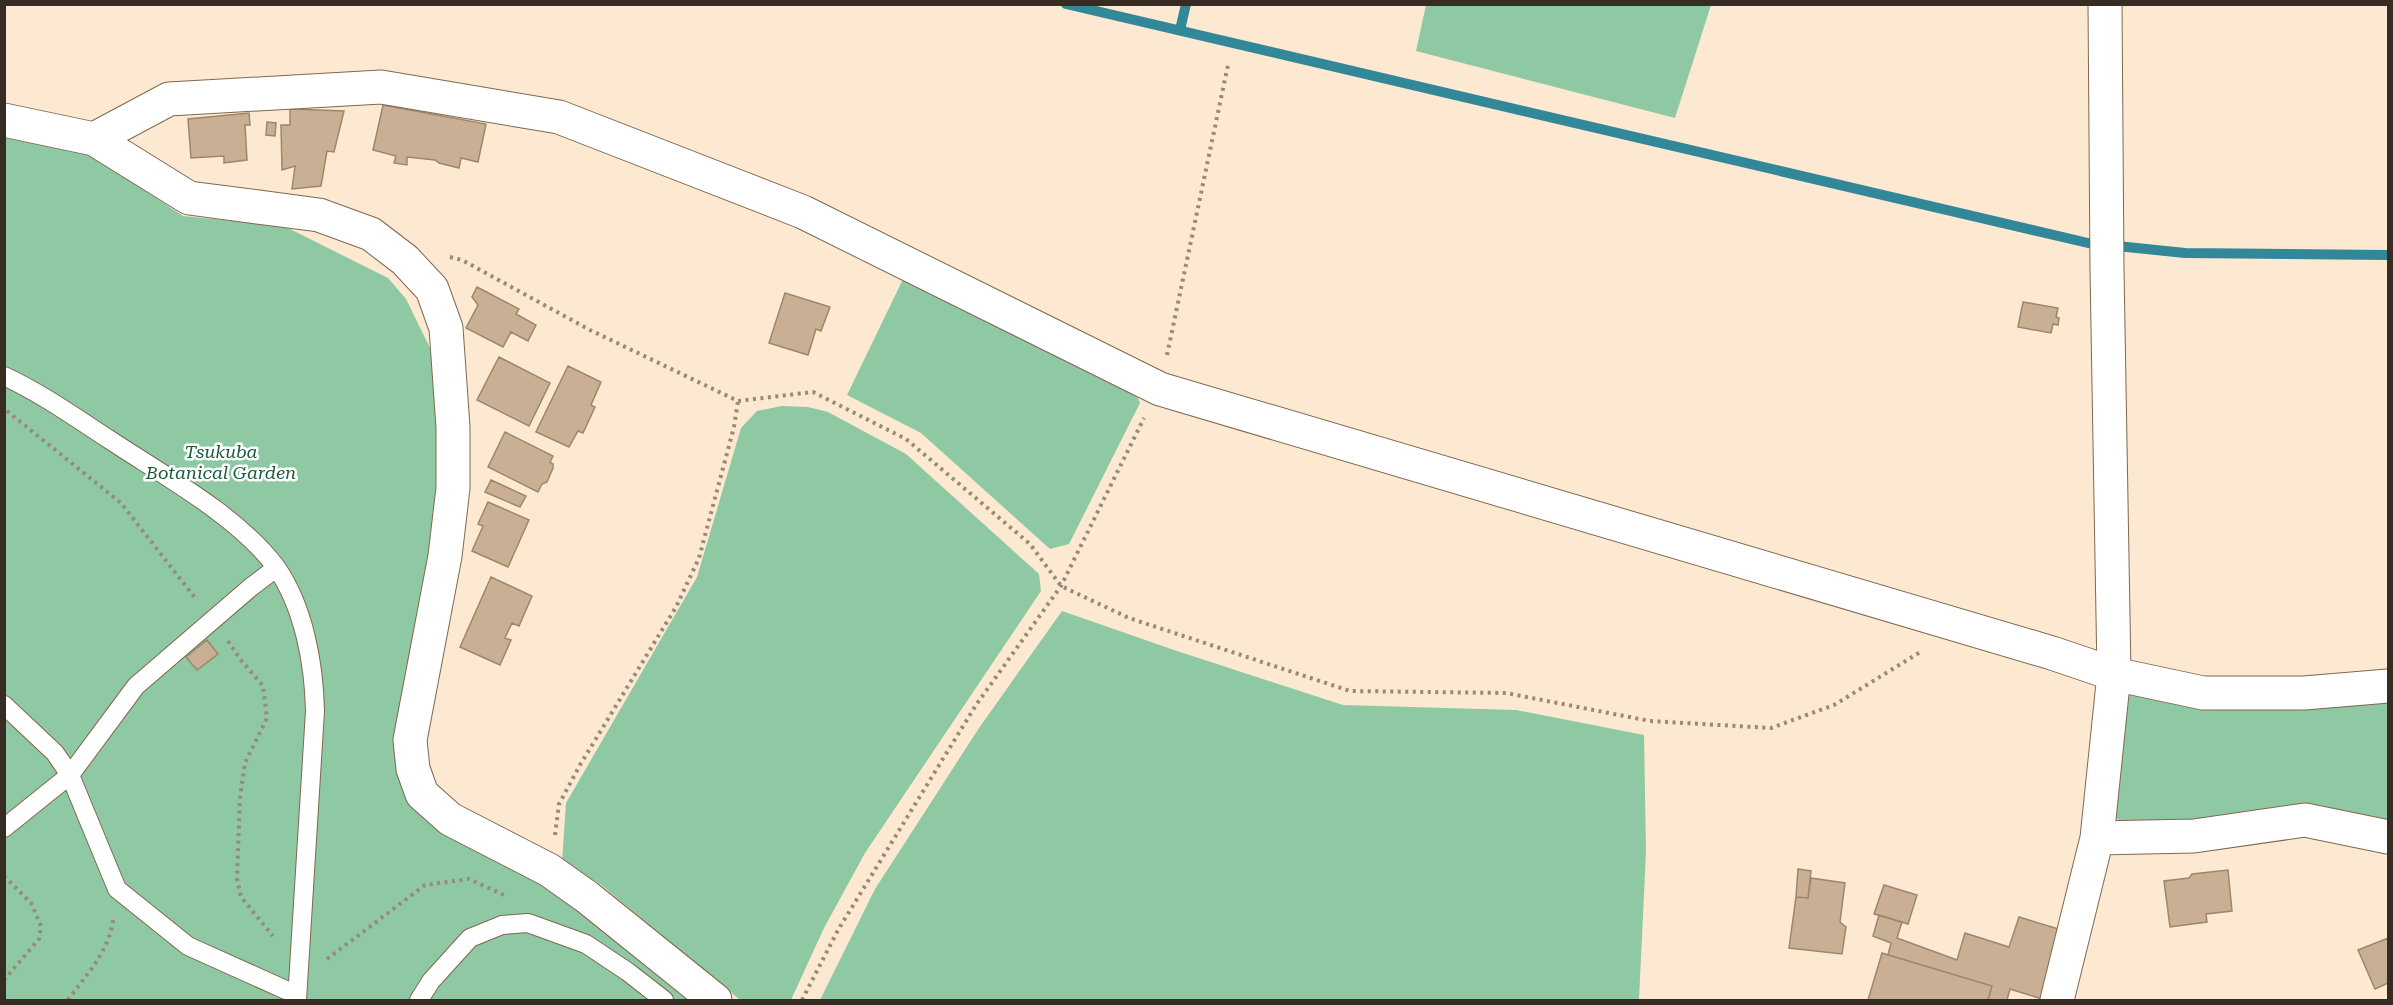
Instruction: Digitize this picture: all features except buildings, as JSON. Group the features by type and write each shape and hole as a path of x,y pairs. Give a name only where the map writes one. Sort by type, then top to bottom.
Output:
{"street":[{"path":"2057,1000 2097,838 2114,674 2105,4"},
{"path":"94,139 169,99 381,87 559,117 803,212 1160,389 2052,653 2114,674 2203,693 2304,693 2388,686"},
{"path":"4,120 94,139 189,198 319,215 370,234 405,260 432,289 446,328 453,427 453,488 445,556 410,740 413,770 422,794 450,819 549,870 587,897 715,1000"},
{"path":"2097,838 2194,836 2305,820 2388,837"}],"lane":[{"path":"4,376 71,415 204,501 255,545 276,568 296,606 314,675 315,711 297,991 188,946 117,889 70,775 55,753 4,705"},
{"path":"4,828 70,775 136,686 251,586 276,568"},
{"path":"419,1000 431,981 470,938 502,925 528,923 586,944 664,1000"}],"path":[{"path":"802,1000 838,930 976,705 1061,586 1134,436 1160,389 1228,65"},
{"path":"439,254 462,260 590,330 738,401 813,392 906,439 1030,544 1061,586 1129,618 1350,691 1506,693 1650,721 1771,728 1834,705 1961,627"},
{"path":"549,870 559,804 580,765 676,607 699,558 734,427 738,401"},
{"path":"4,876 31,903 41,926 39,939 4,980"},
{"path":"297,991 335,954 425,885 469,879 510,898"},
{"path":"68,1000 95,967 112,929 117,889"}],"green space":[{"path":"1426,4 1711,5 1675,118 1416,51"},
{"name":"Tsukuba Botanical Garden","path":"4,136 87,152 183,216 284,226 388,278 406,299 434,356 438,467 406,795 576,903 690,1000 5,1000"},
{"path":"906,273 1133,386 1140,403 1069,544 1050,549 921,433 847,395"},
{"path":"782,406 808,407 828,412 906,454 1039,574 1041,591 865,853 824,928 791,1000 740,1000 600,884 562,862 566,803 697,577 741,428 757,411"},
{"path":"1062,611 1343,705 1516,710 1644,735 1646,852 1639,1000 820,1000 875,889 979,728"},
{"path":"2131,693 2388,698 2388,822 2131,827 2118,820 2112,810 2122,700"}],"waterway":[{"path":"1066,4 2088,243 2185,253 2388,255"},
{"path":"1180,30 1186,4"}]}
